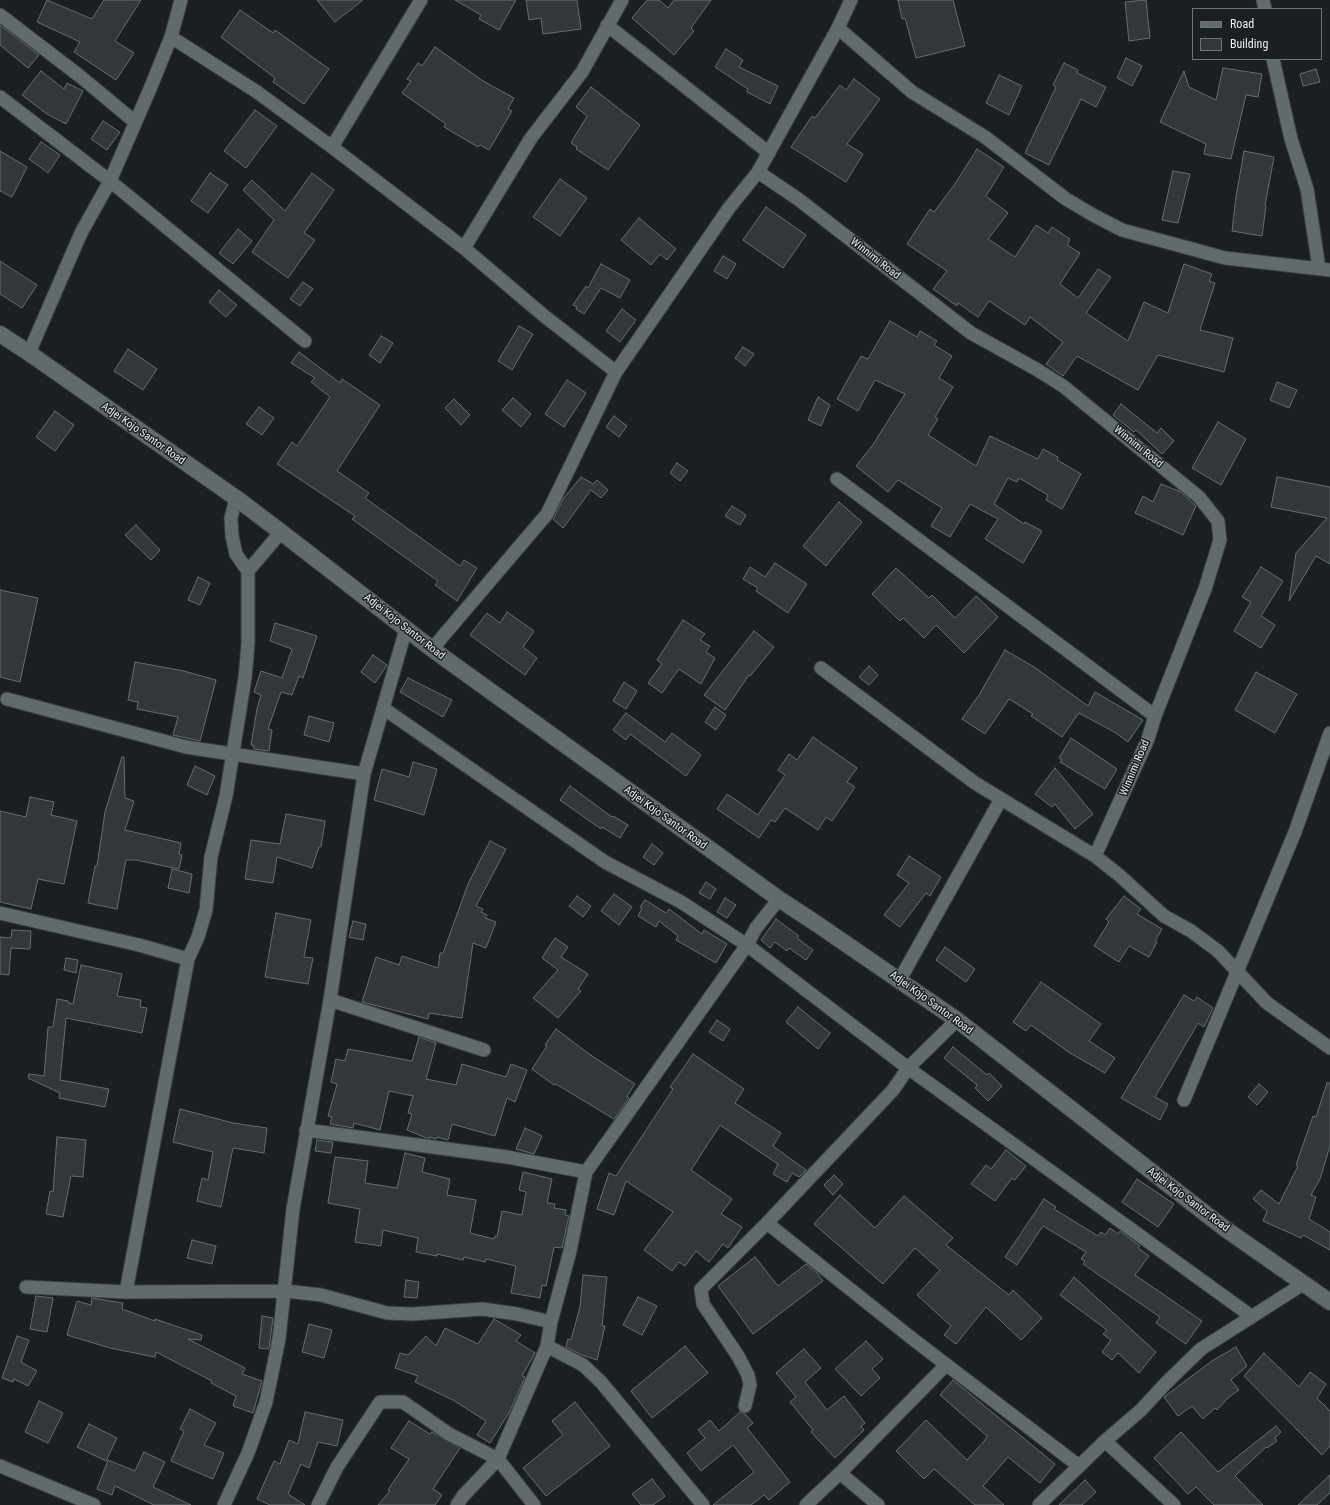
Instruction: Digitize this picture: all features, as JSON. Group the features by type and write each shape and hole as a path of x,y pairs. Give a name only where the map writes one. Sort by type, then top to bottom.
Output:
{"street":[{"path":"332,147 421,0"},
{"path":"464,248 531,138 582,72 622,0"},
{"path":"432,649 547,514 616,372 729,208 758,172 838,28 851,0"},
{"path":"29,353 81,233 110,182 150,89 171,37 178,1"},
{"path":"0,15 82,77 135,122"},
{"path":"607,25 769,153"},
{"path":"838,28 912,92 985,137 1066,199 1093,216 1122,230 1225,258 1325,269 1307,189 1291,139 1274,60"},
{"path":"171,37 258,92 332,147 464,248 543,315 616,372"},
{"path":"0,97 110,182 305,341"},
{"name":"Winnimi Road","path":"758,172 798,200 971,332 1036,369 1062,386 1199,497 1218,520 1220,540 1205,589 1155,716 1148,739 1095,856"},
{"name":"Adjei Kojo Santor Road","path":"0,334 236,498 432,649 779,900 957,1020 1218,1223 1330,1302"},
{"path":"837,478 1155,716"},
{"path":"126,1292 188,959 198,937 206,910 211,857 226,796 241,712 248,644 248,571 236,554 232,536 231,518 236,498"},
{"path":"248,571 282,532"},
{"path":"224,1505 248,1453 266,1402 279,1339 286,1291 293,1209 330,1000 364,774 406,629"},
{"path":"821,668 976,783 1095,856 1119,875 1164,916 1191,931 1218,951 1267,1003 1330,1048"},
{"path":"7,699 159,741 364,774"},
{"path":"383,708 605,862 681,902 747,945 908,1068 1251,1316"},
{"path":"1184,1100 1239,972 1295,832 1330,733"},
{"path":"899,981 1001,799"},
{"path":"457,1505 463,1496 498,1459 547,1346 551,1322 570,1251 586,1172 747,945 756,928 779,900"},
{"path":"0,913 139,945 188,959"},
{"path":"330,1000 484,1050"},
{"path":"745,1406 750,1385 748,1376 738,1356 703,1304 701,1289 767,1223 894,1090 908,1068 957,1020"},
{"path":"306,1130 507,1157 586,1172"},
{"path":"767,1223 946,1365 1079,1466"},
{"path":"1039,1505 1105,1441 1142,1410 1166,1383 1201,1349 1303,1284"},
{"path":"26,1287 126,1292 286,1291 321,1295 387,1312 412,1314 482,1309 518,1314 551,1322"},
{"path":"547,1346 583,1365 601,1382 703,1505"},
{"path":"806,1505 840,1473 946,1365"},
{"path":"318,1505 337,1467 380,1402 403,1402 450,1434 498,1459 534,1505"},
{"path":"1105,1441 1174,1505"},
{"path":"0,1466 94,1505"},
{"path":"840,1473 878,1505"}],"building":[{"path":"47,0 92,19 104,0 141,0 115,41 134,53 116,80 74,52 80,42 37,22"},
{"path":"317,0 363,0 335,22"},
{"path":"455,0 516,0 499,30 479,19 481,15"},
{"path":"526,0 577,0 581,29 543,34 541,18 529,20"},
{"path":"647,0 659,0 668,8 674,0 711,0 691,28 694,31 674,55 632,18"},
{"path":"898,0 953,0 965,46 916,58 905,18 902,19"},
{"path":"1146,0 1150,38 1129,41 1125,2"},
{"path":"240,10 273,33 275,30 329,69 304,104 273,82 275,78 221,37"},
{"path":"0,25 39,55 28,68 0,45"},
{"path":"435,47 483,81 514,98 508,109 512,111 489,150 480,145 478,147 444,127 446,124 402,93 411,81 407,79 418,63 422,66"},
{"path":"726,49 743,60 739,67 778,86 770,104 747,92 748,89 715,67"},
{"path":"1126,58 1142,66 1132,86 1117,78"},
{"path":"1064,63 1078,70 1077,73 1106,87 1096,107 1081,99 1049,165 1025,153 1056,87 1053,85"},
{"path":"1223,68 1262,74 1258,97 1246,95 1231,159 1204,154 1206,144 1160,122 1184,71 1189,87 1216,100"},
{"path":"1316,69 1320,82 1303,86 1300,74"},
{"path":"41,71 64,89 67,83 83,91 66,124 47,114 22,95"},
{"path":"999,75 1022,86 1009,115 986,103"},
{"path":"854,79 880,99 847,144 863,154 846,182 791,147 812,116 815,118 840,85 846,90"},
{"path":"591,87 640,125 608,170 576,149 577,147 571,143 587,116 576,107"},
{"path":"255,110 277,126 246,168 224,151"},
{"path":"103,121 120,132 107,150 91,139"},
{"path":"41,142 60,155 48,173 29,159"},
{"path":"977,149 1004,167 986,196 1008,213 988,239 1015,257 1036,225 1048,233 1052,227 1070,239 1067,245 1080,253 1060,284 1078,298 1098,269 1111,277 1086,313 1128,341 1144,302 1168,313 1184,264 1212,274 1209,281 1215,283 1200,330 1233,338 1224,372 1158,355 1138,390 1077,356 1063,376 1046,364 1063,342 1030,317 1025,325 989,301 978,317 958,303 957,306 933,289 947,271 907,244 930,209 934,212 955,184"},
{"path":"0,151 27,167 12,197 0,191"},
{"path":"1244,151 1274,157 1265,205 1262,236 1232,231"},
{"path":"1173,171 1190,174 1178,223 1162,220"},
{"path":"210,173 228,185 208,213 191,201"},
{"path":"312,173 334,190 304,233 315,240 288,278 252,252 274,220 243,190 252,180 285,211"},
{"path":"560,179 587,198 560,236 533,217"},
{"path":"766,207 806,235 783,268 743,240"},
{"path":"639,218 676,249 667,260 660,254 651,265 621,240"},
{"path":"238,229 252,241 233,264 219,253"},
{"path":"723,256 736,264 727,279 714,271"},
{"path":"0,261 37,285 22,308 0,294"},
{"path":"601,264 630,280 620,298 601,288 584,314 573,305 586,286 588,288"},
{"path":"303,282 313,289 300,306 290,299"},
{"path":"219,290 237,305 226,317 209,302"},
{"path":"622,309 636,320 620,342 606,331"},
{"path":"890,321 917,337 920,331 937,341 934,345 952,356 939,378 953,387 935,417 938,419 928,435 976,466 990,436 1038,459 1043,449 1058,457 1057,460 1081,474 1062,509 1046,500 1048,495 1019,478 1017,482 1008,478 994,504 1024,524 1025,522 1042,531 1023,563 985,539 998,519 970,504 950,537 931,526 942,508 898,480 888,492 856,466 872,446 905,394 875,380 858,411 837,399 861,356 868,359"},
{"path":"519,326 533,334 512,370 498,361"},
{"path":"381,336 393,343 380,363 369,355"},
{"path":"743,347 754,354 745,366 735,358"},
{"path":"128,349 157,369 143,390 114,371"},
{"path":"299,352 340,383 342,379 380,405 337,471 369,493 365,498 460,566 464,560 477,568 457,601 435,585 438,581 352,519 355,516 277,464 292,442 297,446 330,397 311,382 315,378 291,363"},
{"path":"567,380 586,393 564,427 545,414"},
{"path":"1277,382 1297,390 1289,408 1270,400"},
{"path":"818,397 830,405 821,426 808,420"},
{"path":"513,398 531,414 521,427 502,410"},
{"path":"454,399 470,415 461,425 445,408"},
{"path":"1121,404 1157,433 1161,428 1174,441 1162,454 1136,430 1134,432 1113,415"},
{"path":"259,407 274,418 262,435 246,424"},
{"path":"55,411 74,425 55,451 36,437"},
{"path":"614,416 627,426 619,437 606,427"},
{"path":"1218,422 1246,439 1221,485 1192,468"},
{"path":"677,463 688,471 680,481 670,473"},
{"path":"581,477 593,484 597,480 608,490 601,498 591,490 563,528 553,519 563,499"},
{"path":"1277,477 1330,487 1330,564 1316,556 1289,601 1296,553 1327,518 1271,507"},
{"path":"1161,484 1181,492 1196,506 1183,535 1135,513 1143,496 1153,502"},
{"path":"839,502 862,522 826,566 803,546"},
{"path":"732,506 746,515 740,525 725,516"},
{"path":"136,525 160,550 151,560 125,535"},
{"path":"775,563 807,584 788,613 756,591 758,588 743,579 750,567 765,577"},
{"path":"1261,567 1283,581 1261,616 1275,625 1261,648 1234,631 1251,602 1242,597"},
{"path":"896,568 929,598 932,595 955,618 976,596 998,617 964,653 936,625 924,638 903,618 900,621 872,594"},
{"path":"198,577 210,583 200,605 188,600"},
{"path":"0,590 38,598 20,682 0,677"},
{"path":"507,612 534,631 523,647 537,658 525,675 470,635 487,613 500,623"},
{"path":"683,620 705,634 700,640 710,646 706,652 715,658 701,684 679,669 662,693 648,683 662,664 657,660"},
{"path":"275,623 317,636 303,678 299,676 292,695 281,692 268,729 272,730 269,751 254,749 254,746 251,745 261,695 254,692 261,671 282,678 292,649 270,641"},
{"path":"754,631 774,647 750,676 749,675 725,710 704,695"},
{"path":"1005,650 1034,667 1088,706 1095,692 1143,720 1128,742 1116,733 1079,713 1062,737 1031,716 1033,714 1009,699 985,734 962,719 979,695"},
{"path":"373,655 387,665 375,683 361,672"},
{"path":"135,662 184,671 216,680 200,741 173,735 178,717 137,709 138,702 128,700"},
{"path":"869,666 878,675 869,685 859,677"},
{"path":"1256,672 1297,694 1275,733 1235,710"},
{"path":"408,678 452,700 443,717 400,692"},
{"path":"624,682 637,691 626,709 613,701"},
{"path":"715,707 726,715 716,730 705,722"},
{"path":"626,713 665,742 672,733 701,755 686,776 630,734 626,740 613,730"},
{"path":"309,716 334,723 329,742 304,735"},
{"path":"813,737 857,768 847,782 855,787 832,821 826,817 818,830 785,808 775,822 771,820 759,838 717,809 727,794 758,815 785,775 778,770 789,754 797,760"},
{"path":"1071,738 1117,769 1105,789 1060,762 1062,760 1059,758"},
{"path":"122,757 124,757 125,798 134,801 125,830 181,843 179,854 182,855 179,869 136,860 126,860 117,909 88,903 95,866 97,866 105,812"},
{"path":"413,762 437,769 424,815 374,800 382,769 409,777"},
{"path":"195,766 215,776 207,795 187,785"},
{"path":"1055,768 1093,814 1075,829 1055,804 1052,807 1035,794"},
{"path":"570,786 612,817 613,816 628,825 620,838 602,827 601,829 560,800"},
{"path":"30,797 54,802 51,815 77,821 64,884 38,879 31,909 0,902 0,811 26,817"},
{"path":"286,814 325,821 321,847 319,847 312,868 277,857 273,883 245,879 251,840 280,844"},
{"path":"490,841 506,849 476,906 483,909 481,912 487,915 485,918 496,922 486,948 473,943 462,1018 429,1013 428,1019 362,1002 376,957 399,965 402,956 438,968 440,953 443,953 468,884"},
{"path":"652,844 663,853 654,865 643,857"},
{"path":"909,856 941,877 930,896 926,893 900,927 884,915 909,883 897,875"},
{"path":"172,869 192,874 189,893 168,888"},
{"path":"706,882 716,889 710,899 699,893"},
{"path":"614,894 632,907 619,925 601,911"},
{"path":"577,896 591,906 583,917 569,906"},
{"path":"1124,896 1141,909 1137,914 1162,929 1155,941 1157,942 1149,957 1129,946 1119,962 1094,946 1109,922 1106,919"},
{"path":"725,898 736,905 727,918 717,912"},
{"path":"645,900 666,913 669,909 702,934 704,930 727,944 716,963 676,940 678,936 659,921 656,927 638,916 642,908 640,907"},
{"path":"276,913 311,920 304,957 313,958 308,984 265,977"},
{"path":"776,919 799,936 797,938 813,950 806,960 789,948 787,951 775,942 770,948 761,940"},
{"path":"353,921 366,924 363,940 349,937"},
{"path":"12,930 31,931 30,949 11,948 9,975 0,974 0,937 11,938"},
{"path":"555,938 568,947 561,957 588,974 578,989 581,991 558,1018 533,998 558,970 542,958"},
{"path":"945,947 975,969 966,982 936,960"},
{"path":"66,958 78,960 76,973 64,970"},
{"path":"81,965 122,974 117,996 141,1000 140,1007 147,1008 142,1033 66,1018 60,1080 109,1089 105,1107 59,1098 60,1093 28,1078 29,1074 44,1076 48,1027 53,1027 57,999 68,1001 68,1003 73,1004"},
{"path":"1041,982 1101,1024 1089,1041 1115,1058 1105,1073 1070,1053 1031,1025 1026,1031 1013,1022"},
{"path":"1184,995 1194,1001 1197,997 1213,1008 1204,1027 1198,1023 1155,1097 1168,1104 1160,1120 1121,1098"},
{"path":"798,1007 830,1033 818,1049 786,1022"},
{"path":"717,1020 730,1029 723,1041 709,1032"},
{"path":"556,1029 589,1054 635,1084 627,1096 629,1098 614,1119 556,1084 554,1085 532,1069 547,1046 545,1045"},
{"path":"419,1037 436,1043 426,1079 456,1085 462,1064 506,1077 511,1064 527,1070 515,1102 507,1098 495,1136 452,1124 448,1140 437,1137 436,1139 430,1137 429,1139 407,1130 412,1114 408,1113 413,1096 389,1091 380,1130 354,1123 353,1128 330,1124 332,1117 328,1116 337,1084 331,1082 336,1059 345,1061 348,1049 412,1061"},
{"path":"953,1047 987,1075 989,1073 1002,1086 988,1101 975,1088 977,1085 944,1058"},
{"path":"693,1054 744,1089 735,1103 781,1133 773,1146 806,1170 799,1177 792,1173 787,1182 773,1174 778,1164 720,1125 691,1170 732,1199 721,1214 742,1227 728,1248 723,1244 709,1262 696,1251 685,1266 679,1262 672,1271 644,1250 673,1212 626,1181 614,1215 597,1209 609,1173 616,1176 673,1089 670,1087"},
{"path":"1327,1083 1330,1083 1330,1146 1320,1179 1311,1195 1316,1197 1309,1219 1330,1232 1330,1250 1303,1235 1301,1238 1263,1221 1267,1211 1253,1199 1261,1190 1279,1204 1298,1166 1296,1165 1313,1116 1316,1117"},
{"path":"1259,1084 1268,1092 1257,1105 1248,1097"},
{"path":"180,1109 233,1123 267,1128 264,1153 233,1148 221,1207 197,1201 202,1178 208,1180 213,1152 173,1142"},
{"path":"525,1128 542,1136 534,1154 516,1149"},
{"path":"57,1137 86,1140 83,1177 71,1176 63,1217 46,1214 50,1191 53,1192"},
{"path":"317,1140 333,1142 331,1153 315,1151"},
{"path":"1006,1150 1026,1166 1015,1180 1012,1178 995,1201 971,1184 986,1165 991,1169"},
{"path":"405,1153 425,1158 422,1172 450,1179 447,1195 476,1200 470,1233 494,1239 495,1236 497,1237 502,1211 522,1215 526,1192 519,1190 523,1172 552,1179 547,1203 555,1204 554,1208 566,1210 565,1215 569,1216 562,1248 554,1247 546,1286 542,1285 540,1298 511,1293 516,1266 486,1259 485,1262 464,1257 463,1260 437,1254 437,1256 416,1252 418,1238 383,1230 381,1246 355,1242 360,1209 328,1203 335,1157 368,1161 365,1183 397,1188"},
{"path":"834,1175 843,1184 833,1195 824,1185"},
{"path":"1137,1179 1174,1204 1158,1227 1122,1202"},
{"path":"840,1195 875,1228 904,1196 953,1238 946,1245 1009,1295 1013,1290 1042,1318 1021,1340 986,1307 956,1344 944,1335 951,1326 917,1295 940,1270 915,1248 883,1284 814,1224"},
{"path":"1044,1199 1056,1207 1054,1209 1098,1236 1101,1232 1105,1235 1110,1228 1118,1234 1120,1231 1140,1246 1138,1248 1149,1256 1135,1275 1202,1321 1186,1344 1156,1323 1160,1317 1083,1264 1085,1261 1081,1259 1086,1252 1043,1226 1017,1265 1005,1257"},
{"path":"192,1240 216,1246 212,1264 187,1258"},
{"path":"755,1257 778,1286 806,1264 817,1273 823,1281 753,1334 718,1286"},
{"path":"583,1275 607,1277 602,1326 605,1326 597,1360 566,1347 568,1339 571,1340 580,1307"},
{"path":"1074,1277 1156,1352 1139,1373 1118,1353 1112,1360 1102,1352 1111,1340 1103,1334 1107,1330 1060,1295"},
{"path":"406,1280 419,1282 417,1298 404,1297"},
{"path":"36,1296 53,1298 47,1332 30,1329"},
{"path":"638,1297 657,1306 642,1335 623,1325"},
{"path":"92,1298 123,1303 122,1309 155,1321 155,1319 202,1335 201,1340 188,1339 245,1368 242,1374 262,1381 253,1413 233,1406 236,1396 211,1383 212,1381 156,1352 155,1357 110,1348 67,1335 77,1301 91,1305"},
{"path":"262,1316 273,1318 269,1349 259,1348"},
{"path":"494,1319 521,1335 516,1341 535,1353 522,1376 525,1377 510,1411 490,1443 477,1435 486,1421 453,1400 415,1382 418,1376 395,1368 400,1353 408,1355 426,1336 436,1346 445,1328 478,1344"},
{"path":"309,1324 332,1330 324,1358 302,1352"},
{"path":"17,1336 29,1340 21,1362 37,1371 28,1386 14,1379 13,1382 2,1378"},
{"path":"866,1341 883,1359 872,1369 880,1378 861,1396 835,1369"},
{"path":"685,1346 708,1373 652,1418 631,1391"},
{"path":"1236,1347 1247,1366 1231,1380 1239,1390 1228,1398 1217,1410 1215,1408 1203,1419 1192,1406 1178,1416 1164,1397 1212,1361"},
{"path":"804,1349 821,1368 805,1382 827,1410 844,1396 865,1423 861,1426 864,1430 835,1458 811,1432 813,1430 790,1402 796,1397 776,1373"},
{"path":"1264,1353 1299,1387 1310,1372 1326,1384 1317,1398 1330,1411 1330,1446 1322,1455 1244,1376"},
{"path":"953,1380 1055,1464 1040,1483 1008,1457 983,1486 1004,1505 975,1505 934,1469 924,1479 896,1451 926,1420 967,1460 985,1440 987,1436 940,1395"},
{"path":"39,1401 63,1413 48,1443 25,1432"},
{"path":"575,1402 610,1446 546,1496 523,1468 563,1435 552,1421"},
{"path":"190,1409 216,1423 204,1445 224,1453 213,1479 171,1461 184,1431 180,1429"},
{"path":"305,1412 343,1420 337,1446 318,1442 309,1468 301,1464 288,1494 305,1505 270,1505 257,1499 274,1461 280,1464 289,1440 298,1444"},
{"path":"740,1412 745,1414 753,1423 747,1428 790,1482 769,1500 764,1495 751,1505 713,1505 754,1472 733,1445 701,1471 687,1453 705,1438 698,1430 710,1420 719,1431"},
{"path":"409,1421 430,1434 432,1432 460,1448 433,1489 442,1495 435,1505 378,1505 390,1491 388,1490 409,1459 391,1448"},
{"path":"89,1424 117,1438 106,1461 77,1447"},
{"path":"1276,1426 1281,1432 1275,1438 1277,1441 1267,1448 1266,1447 1235,1476 1263,1505 1214,1505 1196,1487 1188,1494 1154,1458 1181,1432 1218,1472"},
{"path":"144,1452 165,1462 153,1487 191,1505 154,1505 115,1486 112,1495 97,1489 108,1460 135,1471"},
{"path":"1330,1475 1330,1493 1317,1505 1298,1505"},
{"path":"652,1479 665,1496 653,1505 641,1505 632,1494"},
{"path":"1085,1480 1096,1492 1082,1505 1059,1505"}]}
